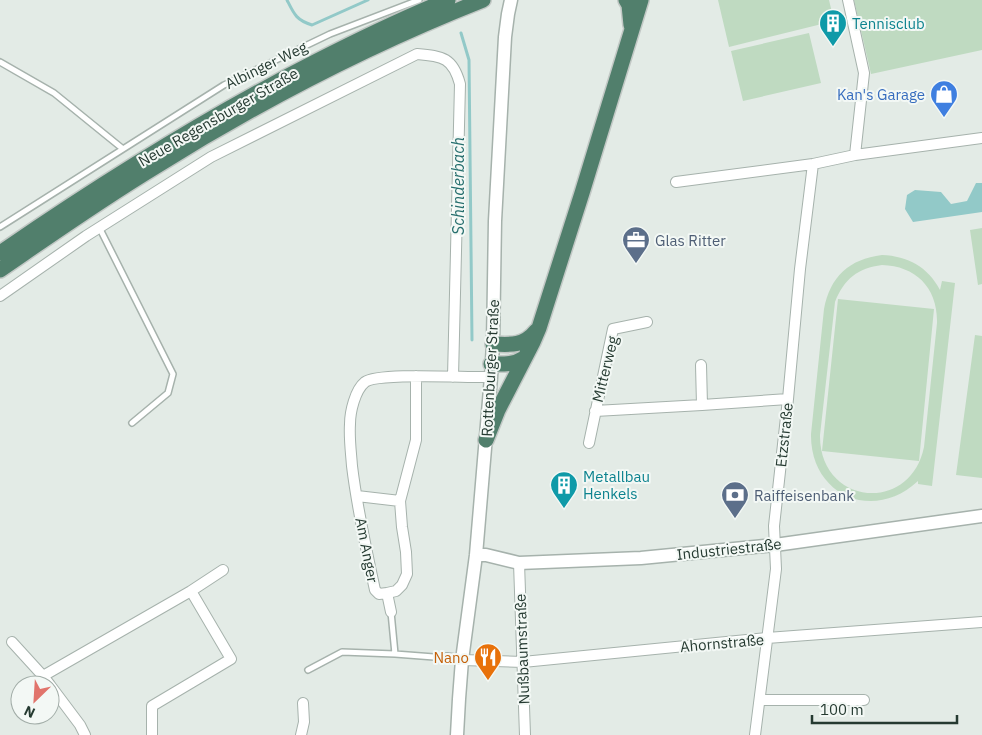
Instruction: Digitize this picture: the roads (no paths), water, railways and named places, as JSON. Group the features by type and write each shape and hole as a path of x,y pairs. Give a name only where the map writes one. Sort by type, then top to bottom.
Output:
{"highway":[{"name":"Neue Regensburger Straße","path":"0,253 136,164 238,103 369,35 448,0"},
{"path":"0,270 152,168 245,113 382,44 431,21 483,0"},
{"path":"626,0 632,32"},
{"path":"486,440 498,410 539,328 641,0"},
{"path":"493,344 512,345 523,342 539,328"},
{"path":"491,371 517,363 524,358"}],"street":[{"name":"Rottenburger Straße","path":"458,735 458,699 476,555 493,344 495,220 505,37 511,0"},
{"path":"848,0 864,73 855,155"},
{"path":"0,296 99,227 211,157 417,54 437,55 447,60 455,70 460,84 452,377"},
{"path":"676,182 813,164 855,155 982,138"},
{"name":"Etzstraße","path":"755,735 776,569 774,526 800,269 813,164"},
{"name":"Mitterweg","path":"589,442 613,330 647,322"},
{"path":"701,365 702,405"},
{"name":"Am Anger","path":"416,376 416,440 400,501 407,574 402,585 396,591 379,594 375,590 352,462 350,423 354,401 359,390 366,381 376,378 416,376 452,377 491,371"},
{"name":"Mitterweg","path":"595,411 788,398"},
{"name":"Am Anger","path":"357,496 400,501"},
{"name":"Industriestraße","path":"476,555 519,563 641,558 775,545 982,516"},
{"name":"Nußbaumstraße","path":"519,563 525,735"},
{"path":"45,675 191,591 223,570"},
{"path":"152,735 152,706 231,659 191,591"},
{"name":"Am Anger","path":"387,593 391,612"},
{"name":"Ahornstraße","path":"462,660 523,662 767,638 982,622"},
{"path":"12,642 42,675"},
{"path":"447,658 462,660"},
{"path":"60,698 80,724 85,735"},
{"path":"760,700 864,700"},
{"path":"302,735 304,722 303,703"}],"lane":[{"name":"Albinger Weg","path":"0,227 224,85 330,34 419,0"},
{"path":"0,62 54,93 123,149"},
{"path":"99,227 173,374 168,393 132,423"},
{"name":"Am Anger","path":"391,612 395,654"},
{"path":"308,670 342,652 447,658"}],"water":[{"path":"976,183 982,183 982,212 913,222 905,209 907,195 915,190 941,192 951,204 967,201"}],"waterway":[{"name":"Schinderbach","path":"287,0 296,16 312,25 368,0"},
{"name":"Schinderbach","path":"461,33 469,60 472,340"}],"place":[{"name":"Tennisclub","path":"833,47"},
{"name":"Kan's Garage","path":"944,118"},
{"name":"Glas Ritter","path":"636,264"},
{"name":"Metallbau Henkels","path":"564,509"},
{"name":"Raiffeisenbank","path":"735,519"},
{"name":"Nano","path":"488,681"}]}
